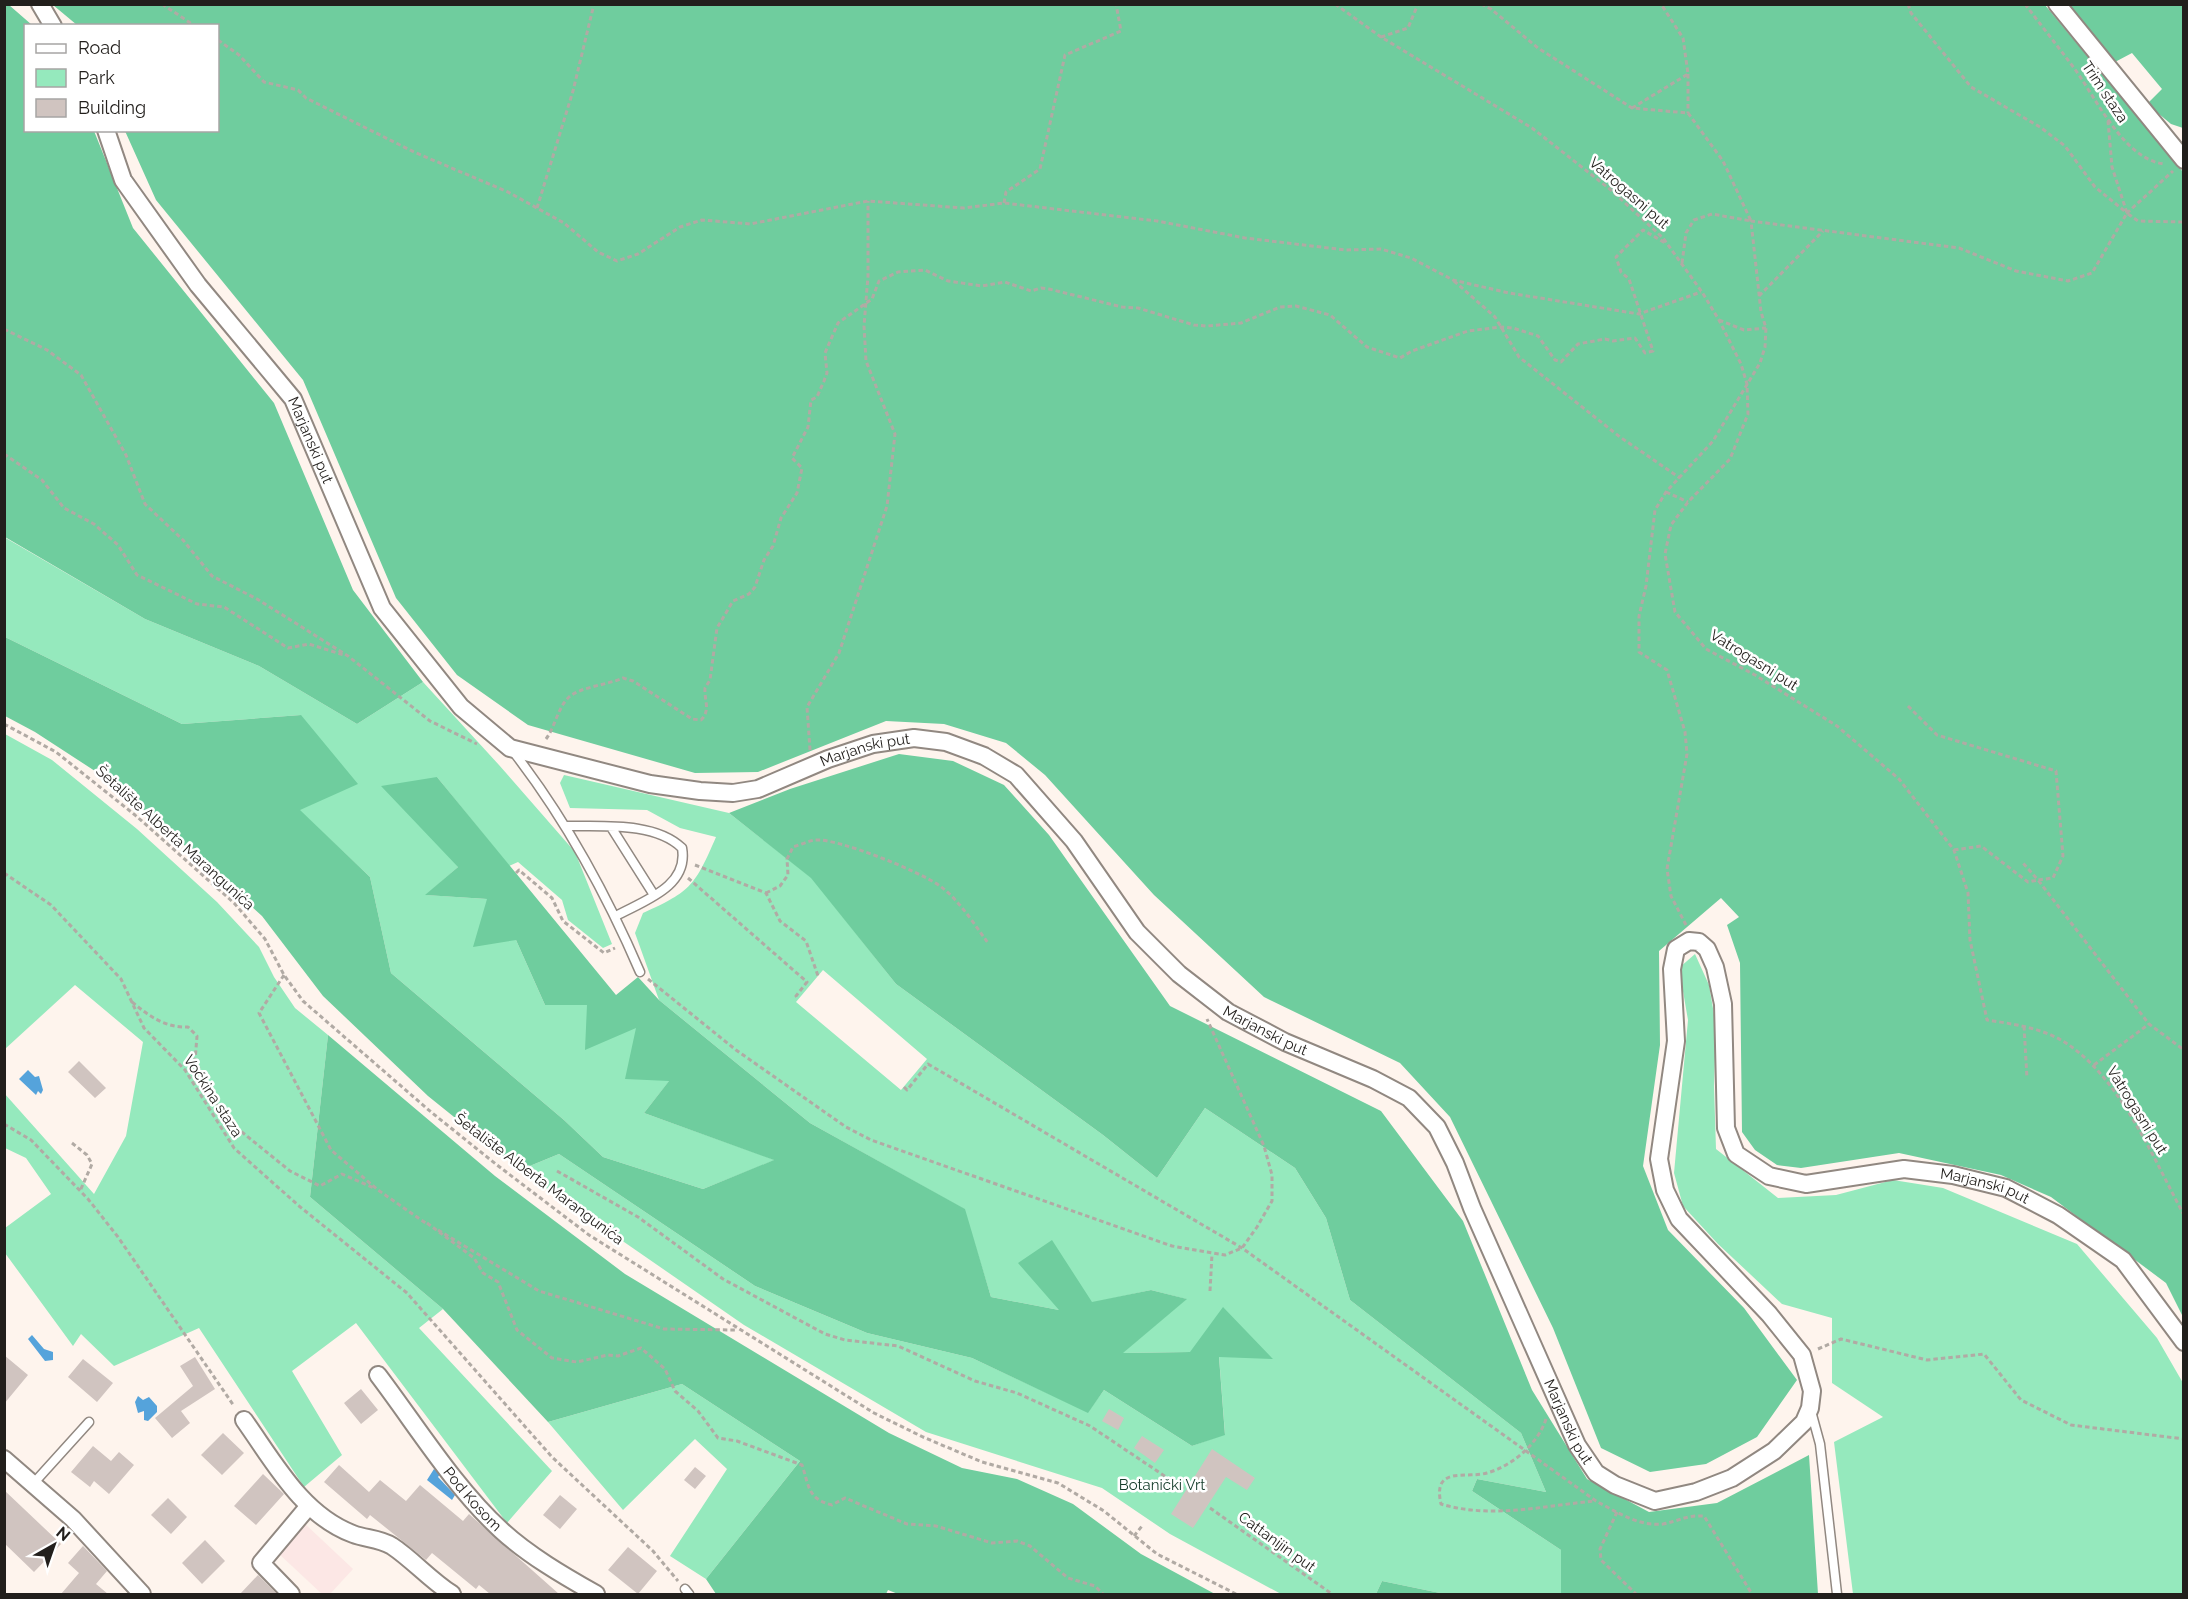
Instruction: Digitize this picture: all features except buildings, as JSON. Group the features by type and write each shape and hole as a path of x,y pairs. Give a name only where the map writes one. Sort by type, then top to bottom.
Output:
{"street":[{"path":"40,4 52,24"},
{"path":"2056,4 2177,164"},
{"name":"Marjanski put","path":"107,132 123,180 198,285 292,399 382,608 461,707 510,748 650,784 734,793 758,789 811,766 873,744 914,738 946,742 984,756 1017,775 1074,842 1137,932 1179,974 1228,1012 1285,1042 1373,1079 1409,1098 1437,1127 1455,1163 1472,1208 1576,1445 1596,1473 1616,1485 1655,1501 1696,1492 1732,1478 1774,1451 1804,1422 1810,1408"},
{"path":"1689,941 1676,949 1672,969 1676,1041 1659,1159 1665,1190 1679,1219 1769,1314 1802,1355 1812,1391 1810,1408"},
{"name":"Marjanski put","path":"1689,941 1699,942 1707,949 1723,1004 1726,1128 1736,1154 1770,1176 1806,1184 1905,1169 1953,1175 2006,1188 2058,1215 2123,1260 2184,1342"},
{"name":"Pod Kosom","path":"378,1375 470,1497 501,1531 568,1579 596,1594"},
{"path":"244,1420 308,1507 353,1534 376,1538 393,1546 436,1584 452,1594"},
{"path":"4,1459 73,1519 142,1594"},
{"path":"291,1594 261,1563 308,1507"}],"lane":[{"name":"Marjanski put","path":"510,748 585,858 616,916 640,972"},
{"path":"565,826 611,826 650,832 682,848 683,860 680,871 666,890 616,916"},
{"path":"611,826 654,895"},
{"path":"1810,1408 1820,1444 1837,1594"},
{"path":"32,1485 89,1422"}],"path":[{"path":"162,4 192,24"},
{"path":"537,208 573,91 594,4"},
{"path":"1004,203 1006,192 1040,169 1065,55 1121,30 1116,4"},
{"name":"Vatrogasni put","path":"1335,4 1381,38 1532,128 1611,190 1667,244 1702,292 1741,364 1747,384 1748,414 1730,459 1688,502 1671,525 1665,554 1675,612 1706,649 1755,675 1837,726 1899,779 1954,850 1968,894 1970,940 1987,1020 2024,1026 2064,1042 2094,1065 2137,1128 2184,1215"},
{"path":"1381,38 1408,28 1418,4"},
{"path":"1481,4 1491,9 1538,48 1632,108 1688,112"},
{"path":"1661,4 1683,38 1688,74 1688,112 1723,161 1751,220 1759,296 1766,328 1765,346 1760,363 1713,441 1666,492 1655,510 1650,533 1648,569 1639,616 1639,652 1667,670 1685,732 1688,753 1667,869 1671,896 1676,910 1691,932 1689,941"},
{"path":"1908,4 1911,13 1971,87 2040,127 2065,146 2095,187 2127,213 2138,221 2184,222"},
{"name":"Trim staza","path":"2025,4 2072,64 2108,121 2124,140 2162,165 2177,164"},
{"path":"219,41 239,55 264,82 298,90 306,98 404,147 537,208 564,223 598,252 617,261 638,254 680,227 702,220 750,224 868,201 964,208 1004,203 1157,221 1245,238 1346,250 1381,249 1411,258 1453,280 1495,317 1519,357 1620,436 1680,478"},
{"path":"1632,108 1688,74"},
{"path":"2108,121 2112,167 2127,213"},
{"path":"1682,264 1686,233 1694,220 1712,214 1959,248 2016,271 2068,281 2092,273 2127,213 2177,164"},
{"path":"811,766 807,707 839,653 887,506 894,434 866,361 864,326 868,201"},
{"path":"541,743 548,736 570,696 580,690 609,685 622,678 633,681 692,719 701,720 704,717 708,708 705,688 710,680 717,628 733,601 749,594 758,582 764,560 773,546 781,518 797,493 802,468 792,458 808,427 811,400 817,397 827,373 825,353 828,344 838,323 873,299 879,281 898,272 925,270 948,281 982,286 1005,282 1031,291 1041,288 1049,289 1122,307 1138,308 1194,325 1241,323 1280,307 1296,306 1330,315 1358,341 1385,355 1400,358 1412,351 1468,331 1513,328 1538,336 1556,360 1561,362 1578,344 1605,339 1616,341 1635,338 1645,352 1652,352 1649,336 1629,279 1621,272 1616,257 1643,230 1667,244"},
{"path":"1759,296 1824,230"},
{"path":"1453,280 1509,293 1640,314 1702,292"},
{"path":"1719,320 1744,330 1766,328"},
{"path":"4,329 47,350 81,375 126,455 145,504 183,540 212,576 257,599 348,656 430,721 480,745"},
{"path":"4,454 42,480 64,508 94,524 118,545 137,575 197,604 224,608 288,648 309,644 348,656"},
{"path":"1666,492 1688,502"},
{"path":"1908,706 1937,735 2056,771 2063,856 2053,878 2028,882 1981,846 1954,850"},
{"name":"Šetalište Alberta Marangunića","path":"4,724 56,752 135,815 234,903 265,939 284,975 303,1001 431,1112 589,1235 874,1413 982,1462 1058,1483 1104,1511 1157,1554 1236,1594"},
{"path":"766,893 780,886 788,875 787,859 793,847 815,840 845,845 866,852 940,886 961,907 988,943"},
{"path":"683,860 766,893 780,921 806,941 818,976"},
{"path":"2023,863 2149,1024 2184,1050"},
{"path":"516,873 519,870 552,898 561,917 604,953 628,943"},
{"path":"680,871 807,982 796,996 798,999"},
{"name":"Voćkina staza","path":"4,873 51,905 121,979 144,1028 185,1070 234,1148 371,1266 407,1293 552,1457 653,1551 687,1592"},
{"path":"556,920 561,917"},
{"path":"640,972 736,1050 846,1127 871,1140 1172,1246 1226,1255 1242,1248 1272,1200 1272,1174 1264,1146 1243,1097 1212,1034 1201,1004 1201,991"},
{"path":"284,975 259,1013 331,1150 378,1190 427,1223 539,1291 664,1329 738,1330"},
{"path":"130,1000 147,1015 174,1028 188,1027 196,1036 195,1061 201,1072 201,1080 227,1120 290,1171 320,1186 342,1174 378,1190"},
{"path":"2094,1065 2149,1024"},
{"path":"2024,1026 2027,1078"},
{"path":"904,1087 907,1090 928,1064 1242,1248 1525,1450 1596,1501 1507,1511 1464,1511 1441,1504 1438,1492 1444,1480 1457,1474 1486,1474 1510,1462 1525,1450 1534,1443 1544,1426 1554,1393"},
{"path":"4,1124 31,1140 81,1191 118,1237 244,1420"},
{"path":"72,1143 87,1155 92,1164 81,1191"},
{"path":"557,1171 638,1217 723,1279 825,1334 845,1340 898,1346 975,1381 1017,1393 1090,1426 1184,1488"},
{"path":"427,1223 474,1258 483,1273 498,1282 517,1330 552,1358 577,1362 608,1355 618,1356 641,1348 665,1370 675,1391 698,1411 718,1438 737,1441 802,1465 808,1492 822,1503 832,1505 844,1498 907,1524 936,1526 992,1543 1017,1541 1030,1546 1068,1578 1095,1586 1103,1594"},
{"path":"1210,1291 1212,1254"},
{"path":"1802,1355 1841,1339 1927,1360 1984,1354 2021,1400 2071,1425 2184,1439"},
{"name":"Cattanijin put","path":"1210,1508 1332,1594"},
{"path":"1617,1512 1600,1549 1601,1560 1636,1594"},
{"path":"1704,1516 1752,1594"},
{"path":"1134,1536 1142,1526"}],"shaded area":[{"path":"304,1523 353,1569 330,1594 322,1594 277,1552"}],"green space":[{"path":"4,5 9,5 31,24 24,24 24,132 94,132 133,228 274,403 353,590 423,682 357,724 259,666 145,619 5,537"},
{"path":"53,5 2045,5 2183,172 2183,1317 2166,1283 2051,1197 2001,1175 1899,1153 1801,1168 1777,1165 1755,1150 1742,1132 1740,963 1727,925 1739,917 1721,898 1659,951 1660,1045 1643,1166 1668,1230 1744,1308 1797,1380 1757,1437 1706,1464 1650,1472 1601,1448 1553,1328 1450,1117 1400,1063 1264,997 1154,895 1045,775 1006,743 944,724 886,721 758,772 695,773 528,725 457,675 396,598 303,380 156,200 125,132 219,132 219,24 76,24"},
{"path":"2068,5 2183,5 2183,128 2171,124 2147,104 2162,89 2132,53 2115,62"},
{"path":"4,537 145,619 259,666 357,724 423,682 575,852 612,944 603,948 568,920 562,900 518,862 509,866 437,777 458,867 426,895 487,899 516,940 545,1005 587,1005 636,1027 670,1080 644,1113 775,1160 703,1189 603,1157 564,1120 391,973 370,877 299,810 301,715 182,724 5,637"},
{"path":"5,637 182,724 301,715 358,784 300,810 370,877 391,973 564,1120 603,1157 703,1189 774,1160 644,1113 669,1081 625,1079 636,1028 585,1050 587,1005 545,1005 516,940 473,947 487,899 425,895 458,867 381,786 437,777 616,995 638,977 659,1000 810,1123 965,1209 991,1297 1059,1310 1018,1263 1052,1240 1092,1302 1151,1290 1187,1299 1123,1353 1190,1352 1223,1307 1273,1359 1219,1357 1225,1435 1192,1446 1104,1390 1088,1413 972,1358 867,1333 755,1286 559,1154 520,1170 428,1096 323,996 262,916 161,824 98,773 35,732 5,716"},
{"path":"5,734 52,760 137,829 217,902 259,947 274,977 295,1008 328,1035 310,1197 443,1309 419,1328 552,1471 507,1523 356,1323 292,1371 342,1455 304,1487 199,1328 114,1366 81,1334 73,1346 5,1253 5,1228 51,1194 26,1158 5,1148 4,1093 94,1194 126,1136 143,1042 75,985 5,1049"},
{"path":"899,754 953,761 1004,785 1049,835 1170,1006 1381,1111 1463,1221 1532,1390 1587,1479 1649,1512 1717,1503 1809,1455 1818,1594 1561,1594 1561,1550 1472,1491 1477,1479 1546,1492 1521,1433 1350,1300 1326,1218 1295,1168 1205,1108 1157,1178 1103,1135 896,984 811,878 729,813 790,789"},
{"name":"Botanički Vrt","path":"564,775 729,813 812,878 896,984 1103,1135 1157,1178 1205,1108 1295,1168 1326,1218 1350,1300 1521,1433 1546,1492 1477,1479 1472,1491 1561,1550 1561,1594 1445,1594 1382,1581 1376,1594 1281,1594 1170,1534 1102,1488 926,1432 744,1325 520,1170 559,1154 755,1286 867,1333 972,1358 1088,1412 1104,1390 1192,1446 1225,1434 1219,1356 1190,1352 1122,1353 1186,1299 1151,1290 1059,1310 991,1297 964,1209 810,1123 659,1000 635,933 643,913 672,899 690,885 703,866 716,837 680,828 647,810 570,808 560,783","holes":["823,970 927,1059 901,1090 796,1002"]},
{"path":"1695,954 1709,985 1716,1026 1714,1086 1716,1149 1778,1198 1836,1195 1893,1180 1943,1188 2077,1244 2157,1338 2183,1383 2183,1594 1853,1594 1834,1442 1883,1417 1832,1383 1832,1318 1782,1304 1718,1244 1683,1206 1674,1173 1688,1020 1679,968"},
{"path":"328,1035 495,1176 625,1274 889,1433 962,1468 1017,1479 1073,1504 1141,1554 1215,1594 898,1594 888,1590 886,1594 716,1594 706,1579 800,1461 682,1384 548,1422 443,1309 310,1197"},
{"path":"682,1384 800,1461 706,1579 670,1556 727,1469 695,1439 623,1510 548,1422"},
{"path":"1382,1581 1445,1594 1376,1594"}],"water":[{"path":"28,1070 35,1077 39,1076 43,1090 41,1094 38,1091 36,1095 19,1079"},
{"path":"32,1335 44,1349 53,1352 53,1360 45,1361 28,1339"},
{"path":"138,1396 143,1400 149,1397 157,1406 157,1412 148,1421 144,1420 144,1411 138,1413 135,1402"},
{"path":"434,1469 440,1474 438,1477 455,1495 452,1500 427,1480"}]}
